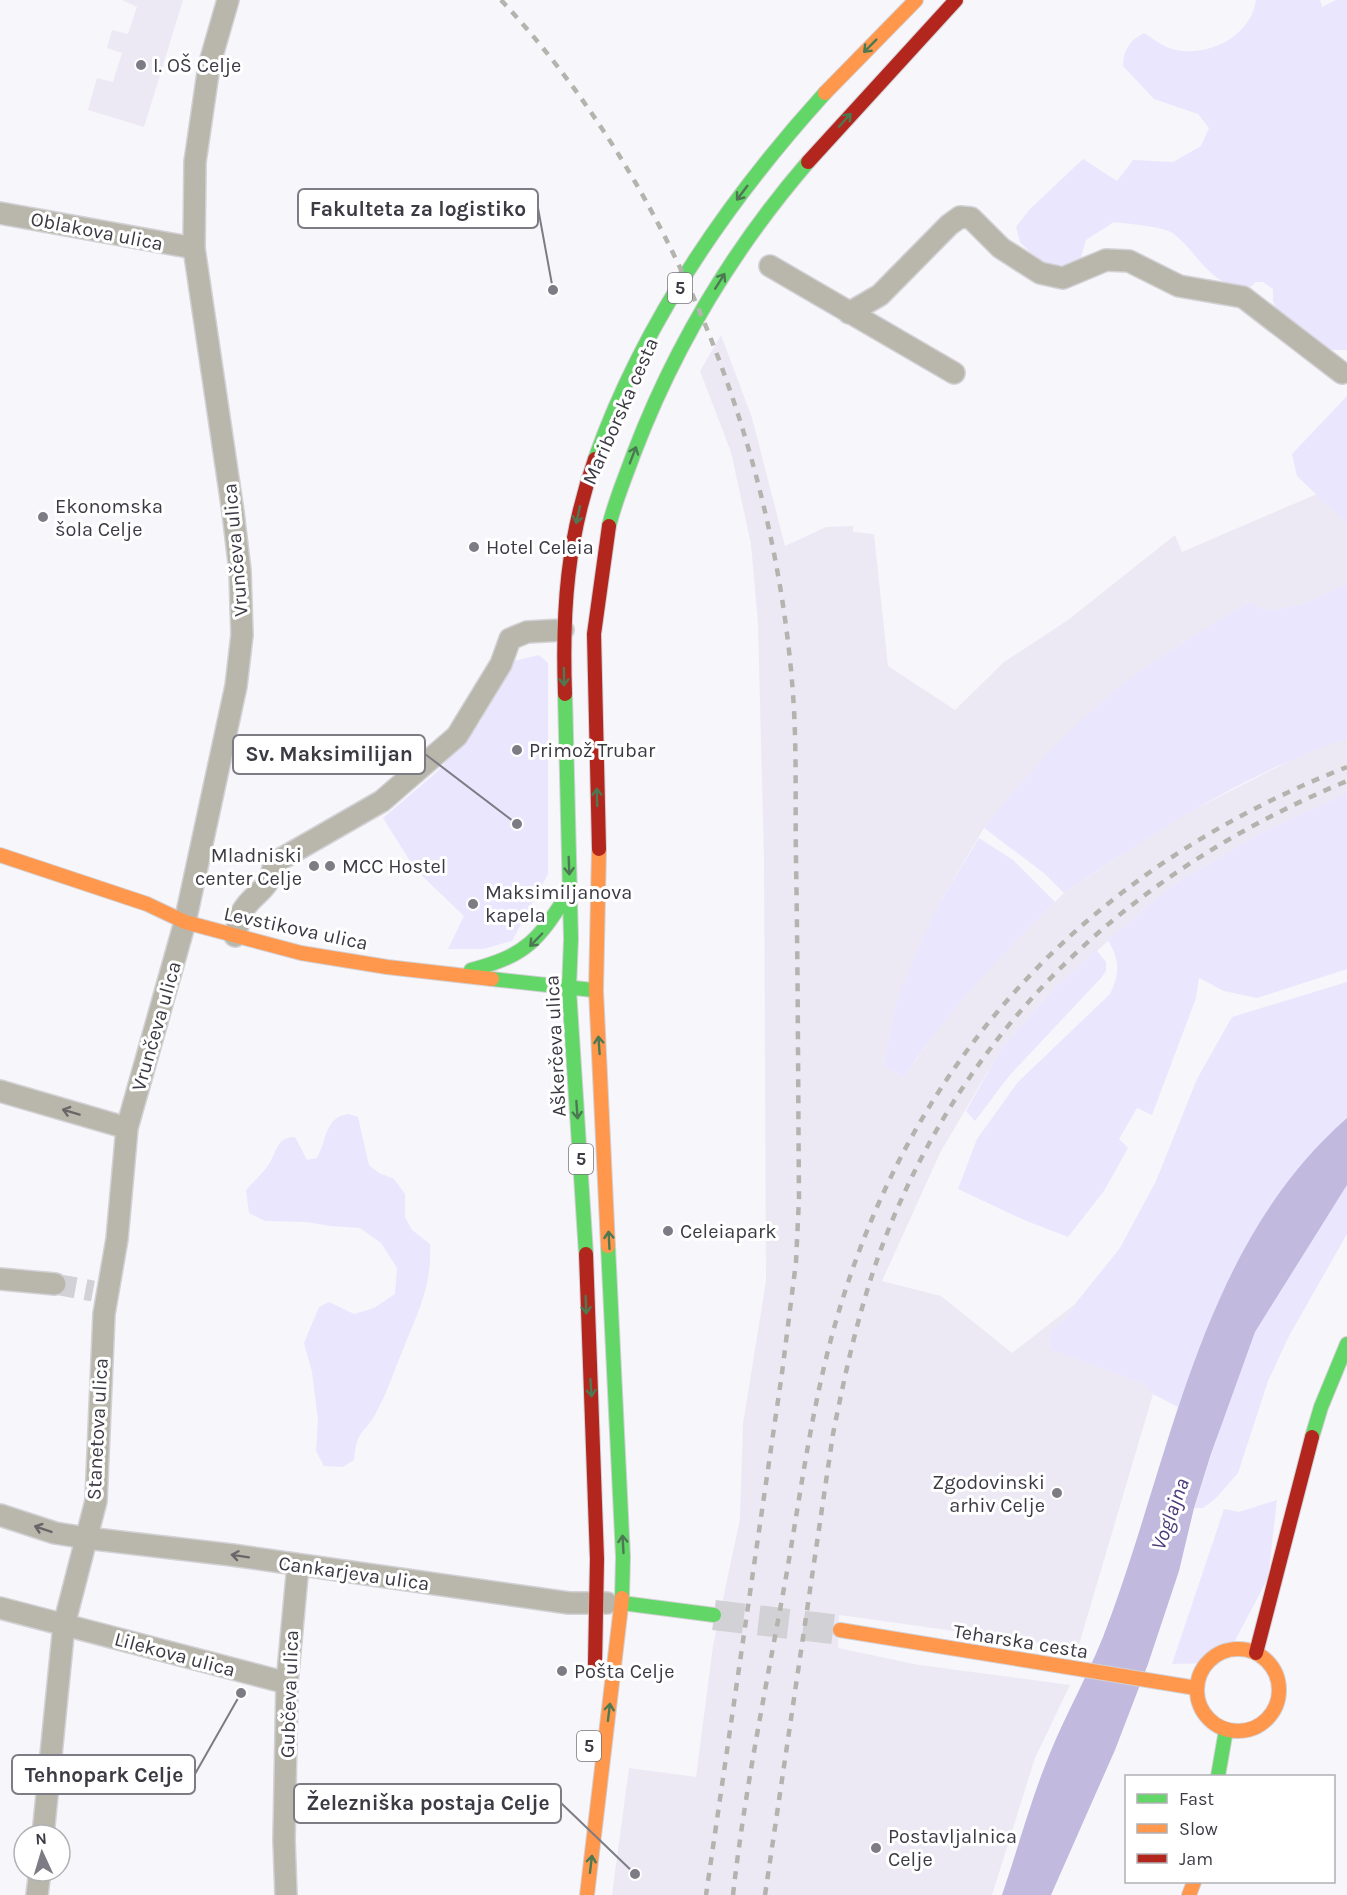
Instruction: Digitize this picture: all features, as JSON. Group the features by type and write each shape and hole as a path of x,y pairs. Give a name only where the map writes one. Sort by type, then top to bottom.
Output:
{"main road":[{"name":"Mariborska cesta","path":"563,630 566,576 581,503 604,435 652,336 716,230 761,168 850,66 916,0"},
{"name":"Mariborska cesta","path":"596,990 599,856 594,634 598,587 613,509 648,417 677,355 740,250 765,216 850,114 956,0"},
{"name":"Aškerčeva ulica","path":"563,630 569,988 582,1174 594,1432 597,1604"},
{"name":"Levstikova ulica","path":"0,855 147,904 185,922 301,952 451,975 596,990"},
{"path":"451,975 513,959 538,940 569,892"},
{"name":"5","path":"587,1895 622,1603 623,1557 596,990"},
{"path":"1256,1653 1314,1429 1347,1344"},
{"path":"622,1603 714,1615"},
{"name":"5","path":"594,1682 597,1604"},
{"name":"Teharska cesta","path":"840,1630 1196,1688"},
{"path":"1242,1649 1256,1653 1267,1660 1275,1671 1279,1684 1279,1698 1274,1711 1265,1721 1253,1728 1240,1731 1226,1730 1214,1724 1204,1714 1198,1702 1196,1688 1199,1675 1216,1655 1229,1650 1242,1649"},
{"path":"1218,1775 1226,1730"}],"street":[{"name":"Vrunčeva ulica","path":"127,1128 185,922 233,701 242,635 237,548 194,248 195,162 209,66 228,0"},
{"name":"Oblakova ulica","path":"0,213 194,248"},
{"path":"849,313 880,295 949,225 960,217 971,218 1001,248 1040,273 1063,278 1106,260 1129,261 1179,286 1243,297 1342,372"},
{"path":"770,266 954,373"},
{"path":"235,936 243,910 263,891 273,873 274,863 382,801 457,736 501,664 510,639 527,632 563,630"},
{"path":"0,1091 127,1128"},
{"name":"Stanetova ulica","path":"44,1823 64,1624 96,1501 100,1292 117,1239 127,1128"},
{"path":"0,1279 55,1284"},
{"name":"Cankarjeva ulica","path":"0,1515 56,1533 86,1538 557,1601 622,1603"},
{"name":"Gubčeva ulica","path":"286,1895 284,1840 287,1683 298,1565"},
{"name":"Lilekova ulica","path":"0,1608 287,1683"}],"shaded area":[{"name":"I. OŠ Celje","path":"122,0 183,0 144,127 88,110 97,78 113,82 122,53 107,48 112,30 128,34 137,7"},
{"path":"1256,0 1320,0 1322,7 1336,0 1347,0 1347,350 1324,350 1278,313 1273,301 1273,289 1263,282 1239,287 1227,284 1208,270 1183,242 1169,231 1114,222 1086,240 1080,261 1071,268 1053,269 1020,242 1016,227 1030,209 1083,159 1117,181 1133,160 1173,162 1201,146 1209,128 1198,114 1154,99 1123,66 1126,50 1131,42 1144,33 1169,48 1183,51 1197,51 1224,43 1245,25"},
{"path":"721,335 752,418 785,546 826,527 853,526 853,532 874,534 888,666 955,710 1004,662 1068,620 1175,535 1182,552 1317,494 1347,524 1347,584 1303,604 1269,611 1249,602 1176,647 1128,681 1071,731 984,828 940,902 895,1007 884,1066 904,1077 946,1017 987,969 1064,893 1174,820 1303,754 1347,739 1347,793 1261,833 1174,884 1055,987 1001,1049 940,1153 882,1281 941,1296 1012,1353 1075,1304 1068,1316 1049,1332 1051,1350 1144,1384 1153,1394 1078,1648 839,1615 838,1648 919,1665 1070,1685 1035,1758 992,1895 612,1895 629,1768 696,1777 713,1646 740,1519 743,1424 766,1281 764,859 758,624 751,544 731,452 700,371"},
{"path":"1347,396 1347,524 1297,476 1292,454"},
{"path":"1347,584 1347,739 1272,769 1200,806 1131,848 1064,893 1044,873 984,828 1017,788 1070,731 1109,696 1158,659 1249,602 1269,611 1303,604"},
{"path":"539,655 548,663 548,874 512,941 483,949 448,949 464,916 415,869 383,818 438,771 481,721 501,664"},
{"path":"1347,793 1347,969 1257,998 1224,991 1199,978 1196,998 1152,1115 1137,1108 1119,1139 1128,1148 1104,1191 1068,1237 1024,1220 958,1189 977,1139 1018,1082 1110,994 1116,980 1117,961 1108,940 1174,884 1261,833"},
{"path":"979,838 1013,860 1055,902 956,1007 904,1077 884,1066 895,1007 913,960 940,902"},
{"path":"1096,950 1106,962 1106,971 1009,1076 975,1121 966,1111 1001,1049 1055,987"},
{"path":"1347,982 1347,1118 1316,1148 1265,1215 1226,1289 1178,1407 1153,1394 1144,1384 1051,1350 1049,1332 1068,1316 1120,1248 1156,1181 1197,1079 1232,1017"},
{"path":"349,1114 358,1117 369,1165 379,1173 394,1179 405,1194 405,1217 412,1230 430,1244 430,1259 427,1285 388,1387 372,1419 359,1437 354,1460 343,1467 324,1466 316,1451 318,1420 312,1372 304,1343 319,1307 329,1302 354,1314 374,1308 395,1294 397,1268 381,1243 360,1228 307,1222 265,1221 249,1213 246,1190 267,1167 277,1147 284,1140 295,1137 307,1160 317,1158 331,1124 335,1119"},
{"path":"1347,1185 1347,1234 1289,1336 1268,1381 1238,1473 1215,1499 1203,1508 1194,1508 1230,1398 1255,1332"},
{"path":"1277,1500 1268,1578 1229,1652 1207,1663 1172,1664 1224,1509 1239,1512"}],"water":[{"name":"Voglajna","path":"1347,1118 1347,1185 1255,1332 1211,1454 1194,1508 1179,1571 1148,1664 1115,1750 1051,1895 1002,1895 1043,1770 1103,1637 1127,1570 1171,1430 1222,1293 1256,1229 1297,1170"}],"tunnel":[{"path":"55,1284 93,1291"},
{"path":"714,1615 840,1630"}],"railway":[{"path":"501,0 562,72 616,151 664,235 704,323 738,414 764,507 782,600 793,694 799,1198 796,1262 706,1895"},
{"path":"733,1895 757,1735 820,1384 836,1321 870,1225 912,1136 964,1055 1024,982 1093,916 1170,859 1254,809 1347,767"},
{"path":"765,1895 838,1410 854,1337 875,1265 919,1162 962,1089 1011,1023 1066,962 1128,908 1195,860 1269,818 1347,781"}],"traffic: fast":[{"path":"595,459 638,359 692,265 755,176 825,93"},
{"path":"609,526 620,490 650,414 687,337 708,300 755,229 808,162"},
{"path":"565,694 571,939 569,989 586,1254"},
{"path":"471,970 506,958 530,943 549,922 569,892"},
{"path":"492,979 593,990"},
{"path":"608,1246 623,1557 622,1598"},
{"path":"1312,1437 1321,1407 1347,1344"},
{"path":"622,1603 714,1615"},
{"path":"1218,1775 1226,1730"}],"traffic: slow":[{"path":"825,93 916,0"},
{"path":"599,849 596,990 608,1246"},
{"path":"0,855 147,904 185,922 301,953 387,967 492,979"},
{"path":"587,1895 622,1598"},
{"path":"840,1630 1196,1688"},
{"path":"1238,1649 1254,1652 1267,1661 1276,1674 1279,1690 1276,1706 1267,1719 1254,1728 1238,1731 1222,1728 1209,1719 1200,1706 1197,1690 1200,1674 1209,1661 1222,1652 1238,1649"},
{"path":"1189,1895 1194,1883"}],"traffic: jam":[{"path":"808,162 956,0"},
{"path":"565,694 564,633 568,575 578,518 595,459"},
{"path":"599,849 594,634 609,526"},
{"path":"586,1254 597,1559 595,1664"},
{"path":"1256,1653 1312,1437"}],"place":[{"name":"I. OŠ Celje","path":"141,65"},
{"name":"Fakulteta za logistiko","path":"553,290"},
{"name":"Ekonomska šola Celje","path":"43,517"},
{"name":"Hotel Celeia","path":"474,547"},
{"name":"Primož Trubar","path":"517,750"},
{"name":"Sv. Maksimilijan","path":"517,824"},
{"name":"Mladniski center Celje","path":"314,866"},
{"name":"MCC Hostel","path":"330,866"},
{"name":"Maksimiljanova kapela","path":"473,904"},
{"name":"Celeiapark","path":"668,1231"},
{"name":"Zgodovinski arhiv Celje","path":"1057,1493"},
{"name":"Pošta Celje","path":"562,1671"},
{"name":"Tehnopark Celje","path":"241,1693"},
{"name":"Postavljalnica Celje","path":"876,1848"},
{"name":"Železniška postaja Celje","path":"635,1874"}]}
